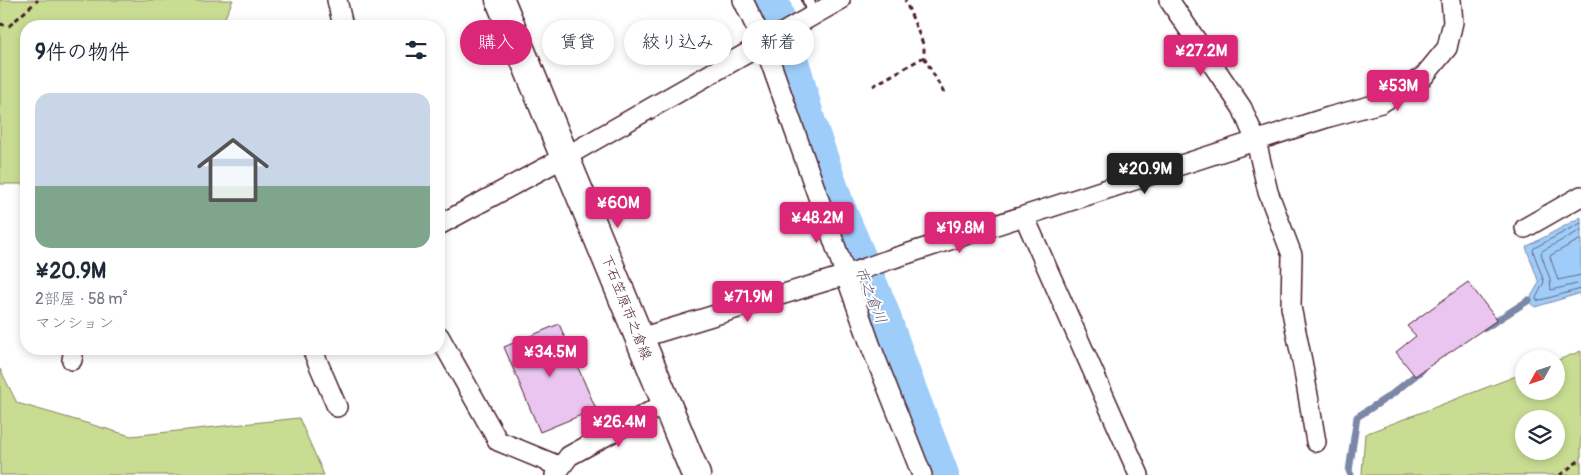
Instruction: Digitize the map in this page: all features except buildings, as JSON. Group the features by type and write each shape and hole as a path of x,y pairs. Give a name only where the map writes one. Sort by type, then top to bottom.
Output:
{"main road":[{"name":"下石笠原市之倉線","path":"500,0 696,475"}],"street":[{"path":"337,0 342,20"},
{"path":"743,0 753,20"},
{"path":"797,20 810,11 840,0"},
{"path":"1169,0 1242,108 1256,141 1268,192 1292,255 1291,307 1316,442"},
{"path":"640,338 846,275 1329,117 1381,103 1424,76 1447,48 1453,22 1451,0"},
{"path":"445,222 742,56"},
{"path":"771,65 870,344 922,475"},
{"path":"1525,228 1581,196"},
{"path":"1024,216 1139,475"},
{"path":"445,347 498,441 558,471 569,456 666,403"},
{"path":"314,355 336,408"}],"path":[{"path":"0,24 9,26 38,0"},
{"path":"905,0 924,46 924,57 945,96"},
{"path":"873,86 924,57"},
{"path":"1560,475 1581,459"}],"green space":[{"path":"0,0 233,0 224,20 20,20 20,184 0,184"},
{"path":"1581,351 1581,475 1363,475 1365,434 1515,376 1515,400 1565,400 1565,357"},
{"path":"0,369 17,403 131,436 299,418 324,475 0,475"}],"water":[{"path":"1581,217 1581,293 1535,307 1529,300 1539,283 1526,247"}],"waterway":[{"name":"市之倉川","path":"769,0 806,123 836,210 878,309 939,475"},
{"path":"1485,328 1529,300"},
{"path":"1351,475 1349,471 1357,417 1391,395 1422,370"}]}
